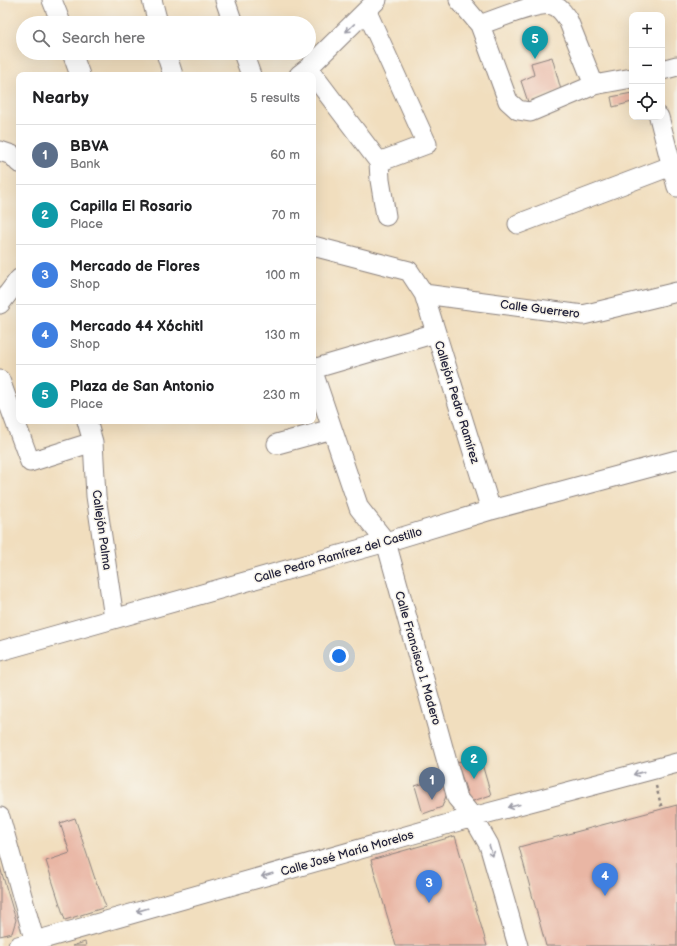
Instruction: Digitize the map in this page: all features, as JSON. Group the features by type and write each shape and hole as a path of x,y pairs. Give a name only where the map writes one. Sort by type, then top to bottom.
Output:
{"street":[{"path":"52,0 58,16"},
{"path":"152,0 156,16"},
{"path":"225,0 231,16"},
{"path":"459,0 480,25 508,101 518,110 530,112 594,85 629,79"},
{"path":"480,25 539,4 554,5 562,11 568,20 594,85"},
{"path":"316,60 372,6 427,144 379,162"},
{"path":"75,60 79,72"},
{"path":"168,60 172,72"},
{"path":"246,60 251,72"},
{"path":"303,72 316,60"},
{"path":"665,69 677,66"},
{"path":"316,87 379,162 380,180 386,216"},
{"path":"660,120 677,187"},
{"path":"0,151 12,155 16,160"},
{"path":"518,224 671,166"},
{"name":"Callejón Pedro Ramírez","path":"316,247 409,271 424,294 491,510"},
{"path":"0,304 16,283"},
{"name":"Calle Guerrero","path":"424,294 584,315 677,292"},
{"path":"316,368 436,333"},
{"path":"0,380 16,424"},
{"name":"Calle Francisco I. Madero","path":"316,381 359,508 386,542 457,798 473,817 489,846 518,946"},
{"path":"16,424 30,462 93,442"},
{"name":"Callejón Palma","path":"88,424 93,442 96,496 114,618"},
{"path":"277,444 332,429"},
{"name":"Calle Pedro Ramírez del Castillo","path":"0,651 386,542 491,510 677,460"},
{"name":"Calle José María Morelos","path":"29,944 473,817 677,763"},
{"path":"0,817 29,944"}],"building":[{"path":"552,57 561,90 528,102 521,81 534,75 531,63"},
{"path":"629,94 629,103 613,107 611,97"},
{"path":"480,757 491,795 470,802 457,762"},
{"path":"445,777 447,793 442,807 423,814 415,786"},
{"path":"677,805 677,946 546,946 519,847"},
{"path":"75,818 97,885 106,907 65,920 46,861 70,853 60,823"},
{"path":"455,836 487,946 396,946 371,860"},
{"path":"0,867 16,920 12,933 0,936"},
{"path":"85,942 86,946 72,946"}],"place":[{"name":"Plaza de San Antonio","path":"535,59"},
{"name":"Capilla El Rosario","path":"474,779"},
{"name":"BBVA","path":"432,800"},
{"name":"Mercado 44 Xóchitl","path":"605,896"},
{"name":"Mercado de Flores","path":"429,903"}]}
